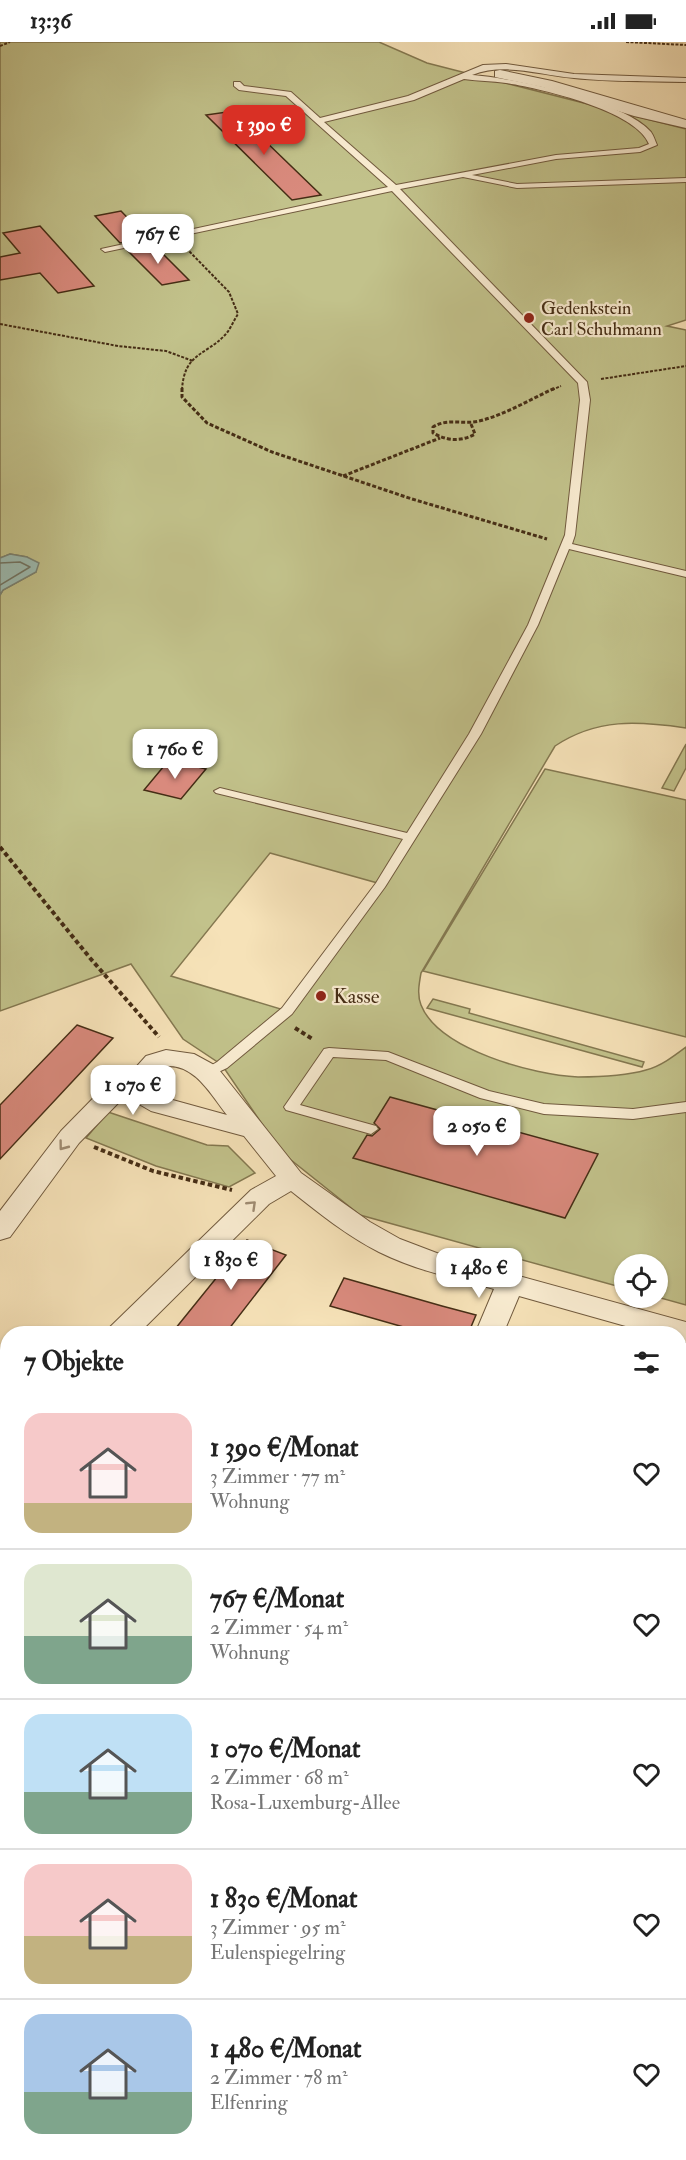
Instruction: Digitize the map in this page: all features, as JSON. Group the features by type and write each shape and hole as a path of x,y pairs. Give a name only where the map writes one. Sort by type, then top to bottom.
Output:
{"street":[{"path":"500,74 541,82 625,109 686,124"},
{"path":"250,1129 159,1105 142,1096 137,1089 137,1082 146,1068 160,1059 190,1060 207,1072 292,1179 360,1229 390,1246 435,1263 664,1326"},
{"path":"0,1230 70,1137 122,1085 137,1082"},
{"path":"128,1326 260,1197 292,1179"},
{"path":"493,1326 511,1284"}],"lane":[{"path":"319,121 411,98 486,67 506,66 574,76 686,80"},
{"path":"105,249 393,188 556,157 640,150 653,145 653,139 646,129 604,107 513,82 466,77"},
{"path":"207,1072 222,1065 287,1011 381,884 475,734 528,635 570,535 585,400 582,382 393,188 288,94 242,88 237,84"},
{"path":"457,176 517,186 686,180"},
{"path":"565,544 686,574"},
{"path":"220,791 409,837"},
{"path":"371,1129 291,1107 329,1052 388,1056 485,1095 544,1109 633,1114 686,1107"}],"path":[{"path":"0,46 10,42"},
{"path":"627,42 686,45"},
{"path":"174,236 229,292 238,314 225,335 201,351 183,373 182,397 207,423 272,452 342,476 565,544"},
{"path":"0,324 118,346 166,351 193,361"},
{"path":"471,424 561,386 686,366"},
{"path":"461,421 471,424 476,429 475,434 470,438 450,440 440,438 434,433 433,428 439,423 461,421"},
{"path":"342,476 440,438"},
{"path":"0,847 90,958 166,1045 170,1058"},
{"path":"287,1011 296,1029 329,1052"},
{"path":"70,1137 153,1171 260,1197"}],"green space":[{"path":"0,42 379,42 427,63 686,129 686,320 667,326 686,330 686,728 635,723 602,726 586,730 555,746 421,973 419,993 421,1005 431,1021 447,1035 490,1057 537,1071 578,1077 630,1074 657,1066 686,1047 686,1305 668,1300 668,1254 614,1254 614,1285 360,1215 281,1152 222,1065 183,1039 131,964 0,1011 0,595 3,590 36,572 27,557 10,554 0,558","holes":["270,853 381,884 287,1011 171,976"]},
{"path":"686,744 686,768 674,791 662,788"},
{"path":"545,769 686,800 686,1037 423,971"},
{"path":"433,999 470,1009 469,1013 644,1062 642,1067 427,1008"},
{"path":"108,1112 207,1145 228,1146 255,1173 229,1187 156,1166 86,1138"}],"water":[{"path":"10,554 27,557 39,563 36,572 3,590 0,595 0,558"}],"building":[{"path":"234,111 321,195 292,200 206,115"},
{"path":"121,211 146,237 120,243 95,216"},
{"path":"40,226 94,286 58,293 40,273 0,280 0,257 20,253 3,233"},
{"path":"153,244 189,280 162,285 127,250"},
{"path":"169,760 206,769 181,799 144,790"},
{"path":"77,1025 113,1038 0,1159 0,1105"},
{"path":"390,1097 598,1154 565,1218 353,1158 367,1135 372,1136 380,1129 374,1123"},
{"path":"247,1240 286,1255 231,1326 177,1326"},
{"path":"344,1278 476,1315 471,1326 400,1326 330,1306"}],"place":[{"name":"Gedenkstein Carl Schuhmann","path":"529,318"},
{"name":"Kasse","path":"321,996"}]}
